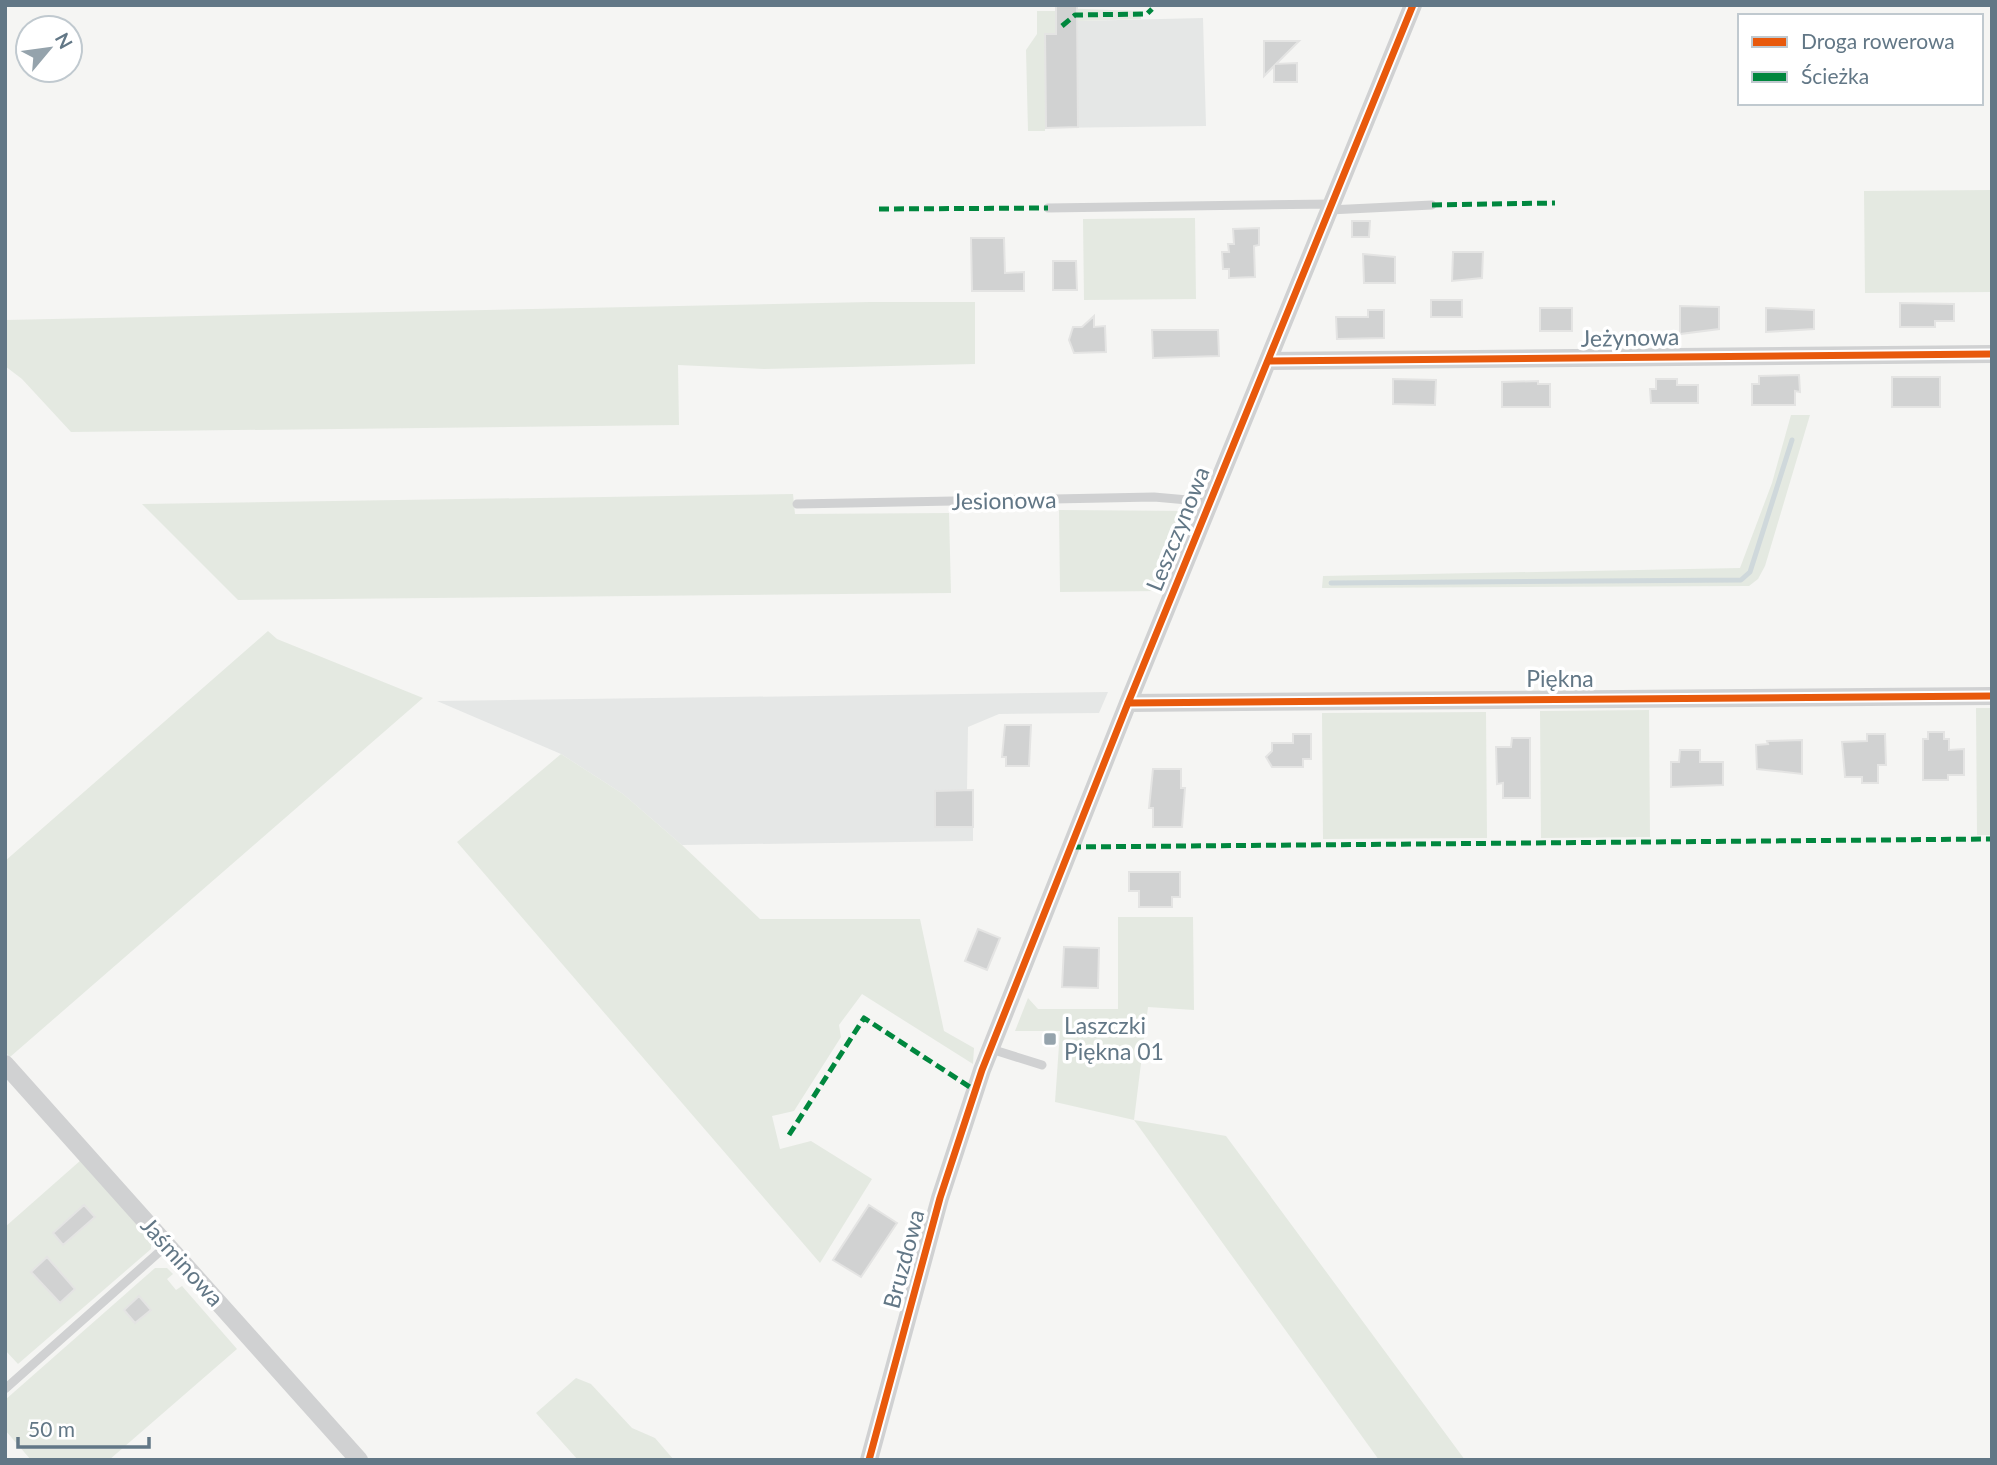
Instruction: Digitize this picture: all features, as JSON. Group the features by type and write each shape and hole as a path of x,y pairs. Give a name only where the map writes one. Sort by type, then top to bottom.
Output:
{"street":[{"name":"Leszczynowa","path":"982,1070 1128,703 1413,5"},
{"name":"Jeżynowa","path":"1268,361 1992,354"},
{"name":"Piękna","path":"1128,703 1992,696"},
{"name":"Jaśminowa","path":"5,1064 359,1460"},
{"name":"Bruzdowa","path":"869,1460 940,1198 982,1070"}],"lane":[{"path":"1048,208 1432,205"},
{"name":"Jesionowa","path":"797,503 1154,497 1210,502"},
{"path":"991,1049 1042,1065"},
{"path":"5,1389 166,1246"}],"shaded area":[{"path":"1056,8 1141,11 1141,19 1077,21 1077,34 1045,34 1045,131 1028,131 1026,50 1037,34 1037,11 1056,11"},
{"path":"1203,18 1206,126 1046,128 1045,34 1077,33 1077,21"},
{"path":"1992,190 1992,292 1865,293 1864,191"},
{"path":"1195,218 1196,299 1084,300 1083,219"},
{"path":"975,302 975,364 764,369 678,365 679,425 71,432 22,379 5,366 5,320"},
{"path":"1791,415 1810,415 1765,566 1758,579 1749,586 1322,588 1323,576 1740,568 1772,483"},
{"path":"793,494 795,514 949,513 951,593 238,600 142,504"},
{"path":"1059,510 1194,511 1161,591 1060,592"},
{"path":"268,631 277,639 423,698 10,1057 5,1052 5,861"},
{"path":"1108,692 1099,713 999,714 968,727 967,790 973,790 973,841 682,845 623,794 561,754 437,701"},
{"path":"1976,708 1992,708 1992,835 1977,835"},
{"path":"1649,710 1650,837 1541,838 1540,711"},
{"path":"1486,712 1487,838 1323,839 1322,713"},
{"path":"561,754 623,794 760,919 920,919 944,1031 974,1048 973,1064 862,994 839,1025 841,1037 794,1111 772,1116 780,1149 811,1141 872,1179 820,1263 457,842"},
{"path":"1118,917 1193,917 1194,1010 1148,1007 1134,1120 1055,1102 1060,1031 1015,1031 1028,998 1038,1009 1118,1009"},
{"path":"1134,1120 1226,1136 1465,1460 1379,1460"},
{"path":"81,1160 151,1238 151,1249 18,1364 5,1350 5,1227"},
{"path":"155,1268 167,1268 173,1274 167,1279 176,1290 182,1286 237,1349 109,1460 31,1460 5,1430 5,1400"},
{"path":"576,1378 591,1384 632,1428 655,1438 674,1460 578,1460 536,1413"}],"building":[{"path":"1056,5 1077,5 1078,127 1046,128 1045,34 1056,34"},
{"path":"1264,41 1299,41 1276,64 1297,63 1297,82 1274,82 1274,66 1264,76"},
{"path":"1352,221 1370,221 1369,237 1352,237"},
{"path":"1259,228 1259,245 1254,246 1255,277 1229,278 1229,269 1223,269 1222,252 1229,252 1228,244 1234,244 1233,229"},
{"path":"971,238 1004,238 1005,273 1024,272 1024,291 972,291"},
{"path":"1453,252 1483,252 1482,278 1452,281"},
{"path":"1363,254 1395,257 1395,283 1364,283"},
{"path":"1053,261 1076,261 1077,290 1053,290"},
{"path":"1431,300 1462,300 1462,317 1431,317"},
{"path":"1900,303 1954,304 1954,321 1935,321 1935,327 1900,327"},
{"path":"1680,306 1719,307 1719,329 1680,334"},
{"path":"1540,308 1572,308 1572,331 1540,331"},
{"path":"1766,308 1814,310 1814,329 1766,332"},
{"path":"1368,310 1384,310 1384,338 1337,339 1336,317 1368,317"},
{"path":"1094,316 1094,327 1105,326 1106,352 1074,353 1069,340 1073,327 1082,327"},
{"path":"1152,330 1218,330 1219,356 1153,358"},
{"path":"1799,375 1800,392 1795,391 1795,405 1752,405 1752,384 1759,384 1759,376"},
{"path":"1892,377 1940,377 1940,407 1892,407"},
{"path":"1393,379 1436,380 1435,405 1393,404"},
{"path":"1656,379 1677,379 1677,385 1698,385 1698,403 1651,403 1650,389 1656,389"},
{"path":"1538,381 1538,384 1550,384 1550,407 1502,407 1502,382"},
{"path":"1005,725 1031,725 1029,766 1006,766 1006,757 1002,757"},
{"path":"1928,732 1944,732 1944,739 1949,739 1949,750 1964,749 1964,775 1948,775 1948,780 1923,780 1923,739 1928,739"},
{"path":"1293,734 1311,734 1311,759 1303,759 1303,767 1272,767 1266,757 1272,751 1272,743 1293,743"},
{"path":"1867,734 1885,734 1886,765 1878,765 1878,783 1862,783 1862,777 1845,777 1842,742 1867,741"},
{"path":"1512,738 1530,738 1530,798 1503,798 1503,783 1497,784 1496,747 1511,747"},
{"path":"1802,740 1802,774 1757,769 1756,745 1768,744 1767,741"},
{"path":"1680,750 1700,750 1700,762 1723,762 1723,785 1671,787 1671,762 1679,762"},
{"path":"1153,769 1181,769 1181,788 1185,788 1182,827 1153,827 1153,808 1149,808"},
{"path":"973,790 973,827 935,827 935,791"},
{"path":"1129,872 1180,872 1180,897 1172,897 1172,907 1139,907 1139,891 1129,891"},
{"path":"978,929 1000,938 987,970 965,961"},
{"path":"1064,947 1099,948 1098,988 1062,987"},
{"path":"84,1205 95,1217 63,1245 53,1233"},
{"path":"869,1205 897,1223 861,1277 833,1260"},
{"path":"47,1257 75,1289 60,1303 31,1272"},
{"path":"139,1296 151,1310 135,1323 124,1310"}],"waterway":[{"path":"1331,583 1741,580 1750,572 1792,440"}],"marked path":[{"path":"1062,26 1075,15 1147,14 1152,9"},
{"path":"1432,205 1555,203"},
{"path":"879,209 1048,208"},
{"path":"1071,847 1992,839"},
{"path":"789,1135 864,1018 976,1091"}],"cycle path":[{"path":"869,1460 940,1198 982,1070 1128,703 1413,5"},
{"path":"1268,361 1992,354"},
{"path":"1128,703 1992,696"}],"place":[{"name":"Laszczki Piękna 01","path":"1050,1039"}]}
